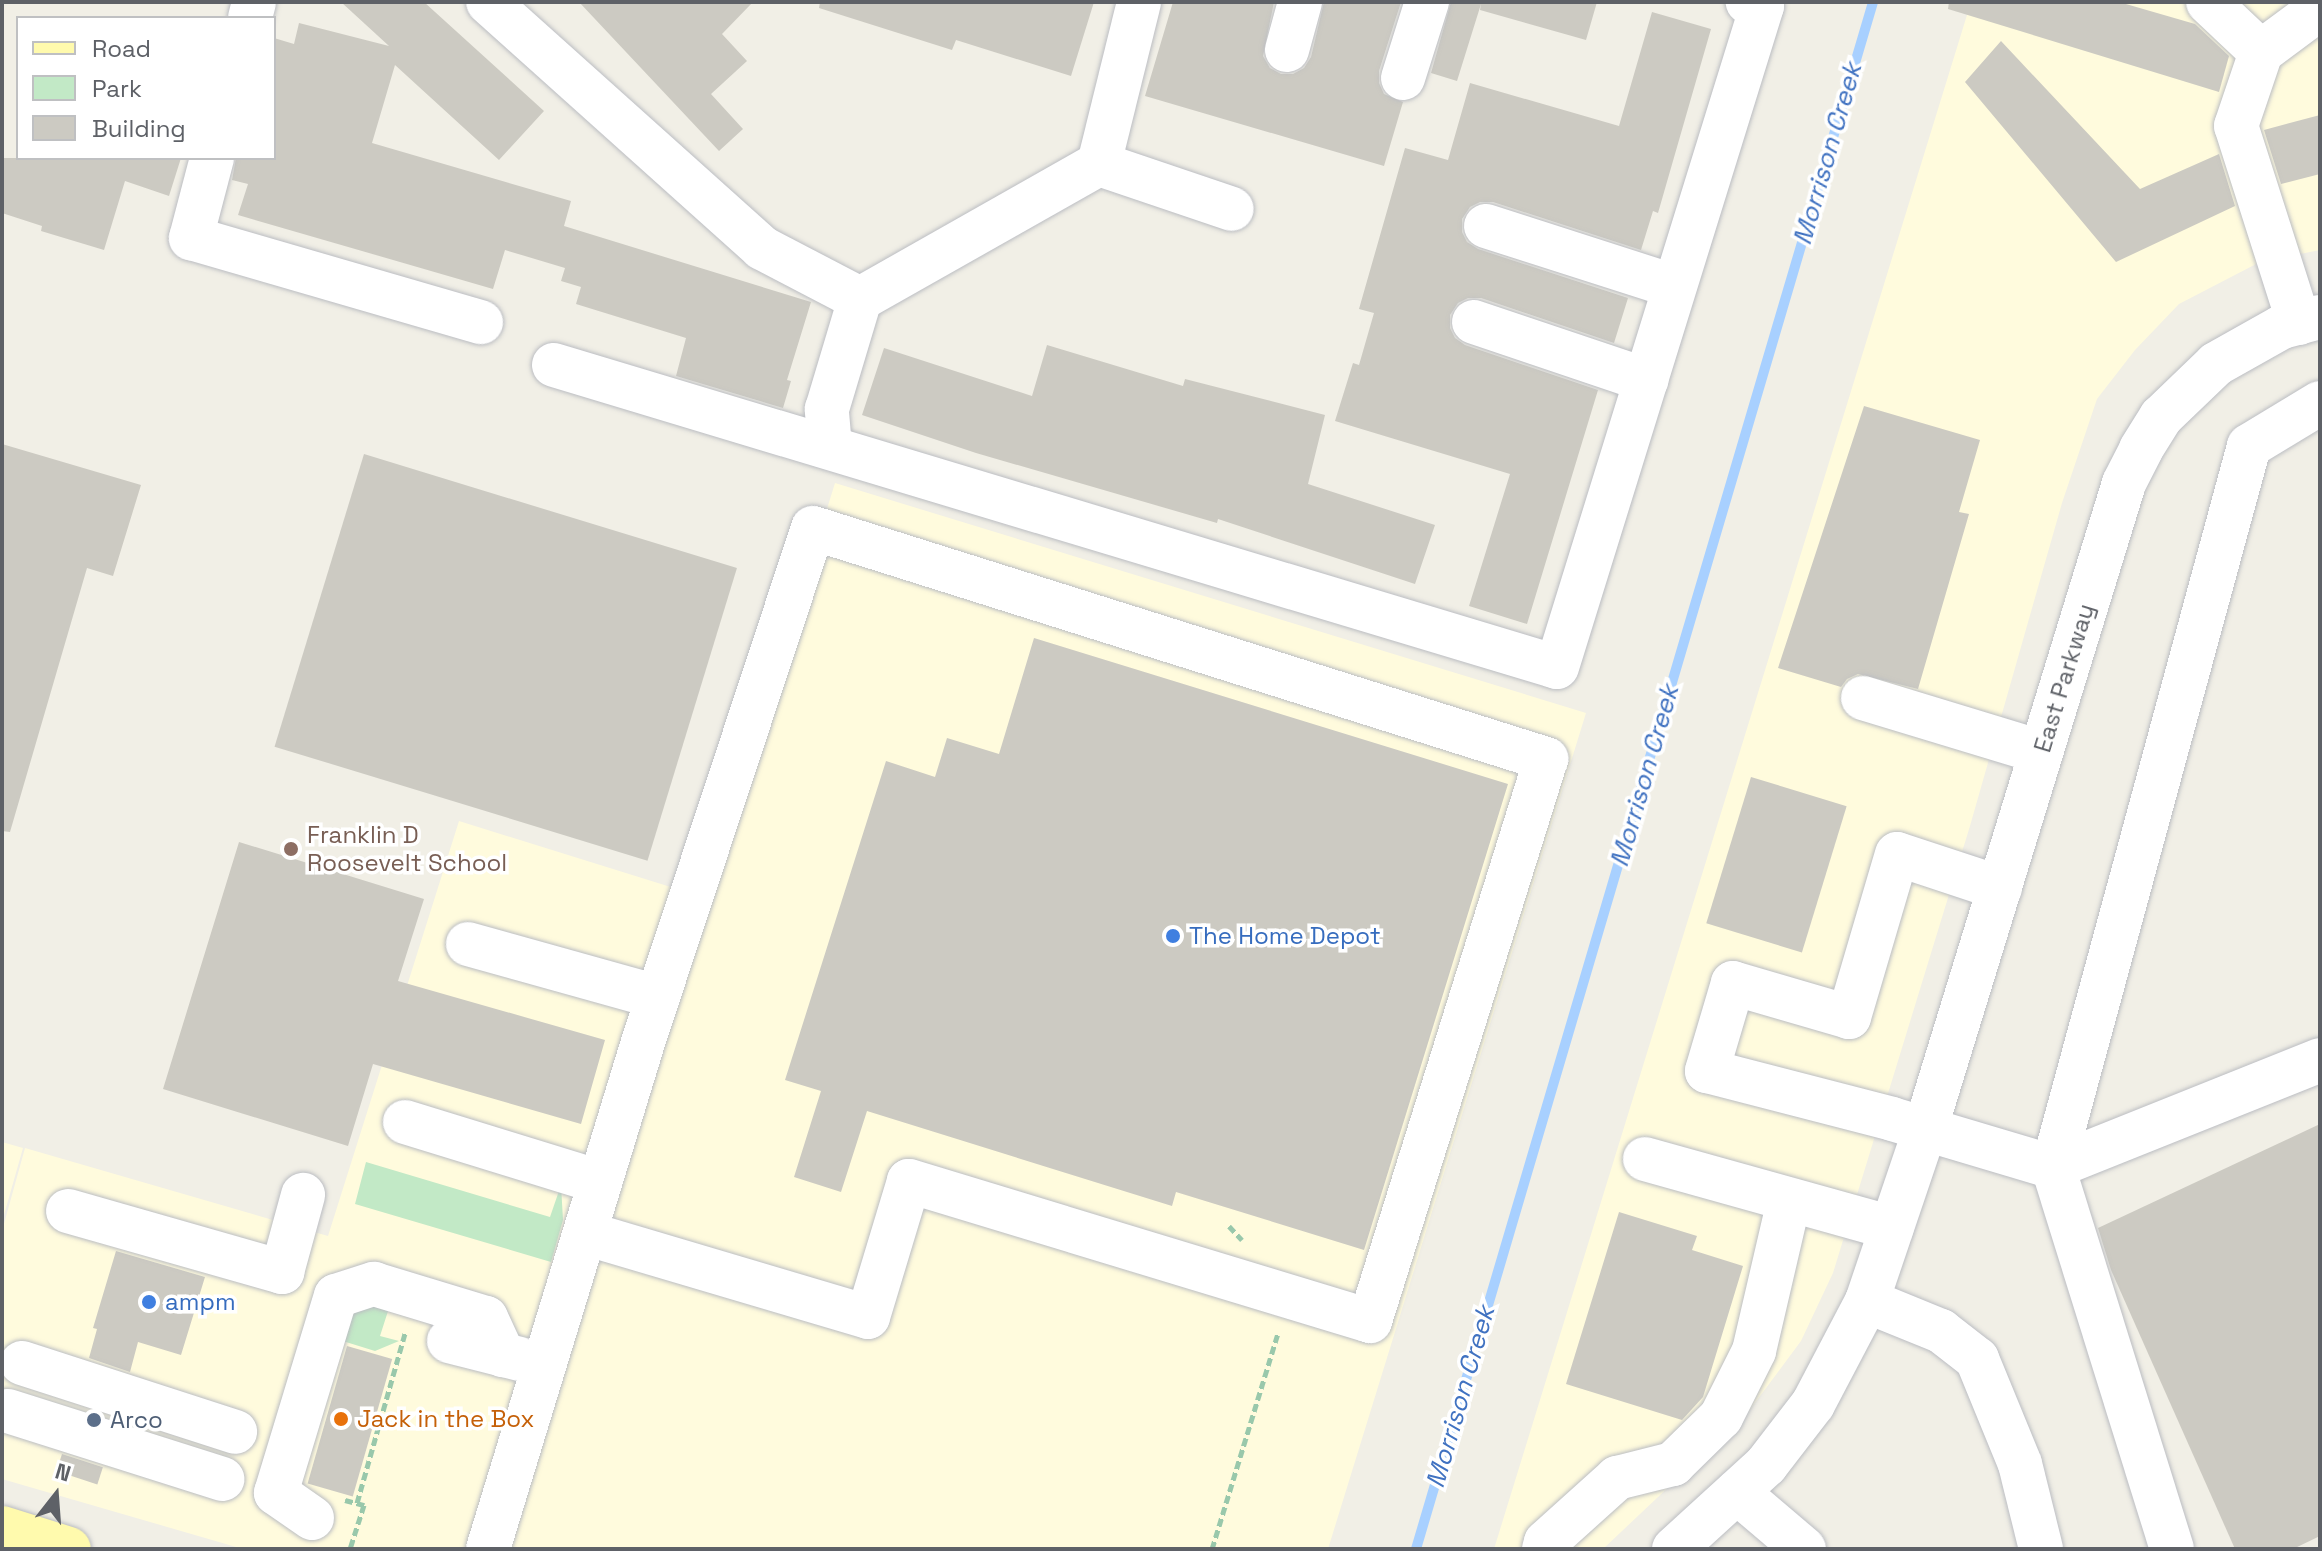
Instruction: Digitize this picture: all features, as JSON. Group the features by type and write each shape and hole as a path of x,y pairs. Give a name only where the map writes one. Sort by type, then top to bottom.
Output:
{"main road":[{"path":"2,1528 69,1549"}],"street":[{"path":"488,2 762,248 860,299"},
{"path":"830,447 827,409 860,299 1099,164 1139,2"},
{"path":"1287,50 1300,2"},
{"path":"1403,78 1427,2"},
{"path":"554,365 1557,667 1762,6 1748,2"},
{"path":"2208,2 2261,52"},
{"path":"2309,320 2236,126 2261,52 2319,9 2316,2"},
{"path":"211,160 191,238 481,322"},
{"path":"1099,164 1232,209"},
{"path":"1486,226 1673,286"},
{"name":"East Parkway","path":"1674,1549 1766,1465 1813,1404 1867,1301 1925,1130 2124,483 2141,449 2161,417 2216,364 2248,344 2309,320"},
{"path":"1474,322 1646,380"},
{"path":"2172,1549 2053,1167 2249,446 2320,403"},
{"path":"488,1549 523,1360 585,1233 658,997 813,528 1546,759 1370,1321 909,1181 868,1317 585,1233"},
{"path":"1863,698 2041,752"},
{"path":"2000,888 1897,854 1849,1017 1733,983 1707,1071 2053,1167 2320,1060"},
{"path":"468,944 658,997"},
{"path":"405,1122 600,1182"},
{"path":"1645,1159 1892,1228"},
{"path":"68,1211 282,1272 303,1195"},
{"path":"1544,1549 1546,1542 1617,1478 1673,1464 1721,1417 1754,1351 1789,1200"},
{"path":"312,1518 276,1493 336,1296 374,1284 486,1318 523,1360"},
{"path":"1867,1301 1941,1331 1977,1359 2020,1464 2041,1549"},
{"path":"449,1341 523,1360"},
{"path":"22,1363 235,1432"},
{"path":"8,1411 222,1479"},
{"path":"1737,1492 1804,1549"}],"path":[{"path":"1212,1549 1285,1312 1254,1253 1229,1226"},
{"path":"357,1503 407,1324"}],"shaded area":[{"path":"1971,2 2320,2 2320,250 2260,262 2179,304 2135,350 2097,399 2062,503 1970,826 1833,1273 1801,1341 1749,1411 1603,1549 1494,1549"},
{"path":"835,483 1586,713 1328,1549 243,1549 2,1479 2,1231 25,1148 328,1236 459,821 706,898"},
{"path":"2,1142 23,1148 2,1222"}],"green space":[{"path":"366,1162 550,1217 561,1185 563,1220 551,1262 355,1204"},
{"path":"356,1295 389,1308 380,1336 399,1341 375,1351 333,1338"}],"building":[{"path":"341,2 424,2 544,111 499,160 395,65 372,143 571,201 564,226 811,302 787,380 791,381 783,408 676,376 686,338 576,304 581,287 561,281 565,268 505,250 493,289 238,215 248,184 232,180 236,160 276,160 276,39 294,44 299,23 389,46"},
{"path":"579,2 753,2 722,34 747,61 711,94 743,129 719,151"},
{"path":"820,2 1094,2 1071,76 956,40 952,50 819,8"},
{"path":"1173,2 1274,2 1263,56 1270,68 1281,74 1293,74 1304,68 1311,57 1324,2 1401,2 1379,71 1379,83 1384,94 1403,102 1384,166 1145,96"},
{"path":"1451,2 1597,2 1586,40 1480,10 1481,4 1457,81 1431,73"},
{"path":"1949,2 2119,2 2195,24 2229,56 2219,92 1948,9"},
{"path":"1652,12 1711,29 1658,213 1653,211 1641,250 1493,202 1480,202 1470,207 1462,219 1462,232 1467,242 1478,249 1628,298 1614,343 1481,298 1468,298 1458,303 1450,315 1450,328 1455,338 1465,345 1598,390 1527,624 1469,606 1510,474 1335,421 1353,363 1359,365 1374,313 1359,309 1405,148 1448,160 1470,83 1619,126"},
{"path":"2001,41 2140,189 2219,154 2235,206 2116,262 1965,82"},
{"path":"2320,115 2320,174 2281,184 2264,130"},
{"path":"2,158 180,160 169,196 125,181 104,250 41,231 42,226 2,213"},
{"path":"1047,345 1183,386 1185,379 1325,415 1308,484 1435,525 1415,584 1218,519 1217,523 976,453 862,415 884,348 1032,396"},
{"path":"1864,406 1980,440 1959,512 1969,514 1918,689 1858,674 1847,679 1841,687 1778,668"},
{"path":"2,444 141,485 113,576 87,568 10,832 2,831"},
{"path":"364,454 737,568 647,861 275,747"},
{"name":"The Home Depot","path":"1034,638 1508,784 1364,1250 1176,1192 1172,1206 867,1111 841,1192 794,1177 821,1091 785,1080 886,761 935,777 947,738 999,754"},
{"path":"1751,777 1847,806 1802,953 1706,923"},
{"path":"239,842 424,899 398,981 605,1040 581,1124 373,1064 348,1146 163,1089"},
{"path":"2320,1124 2320,1536 2293,1549 2235,1549 2111,1270 2098,1228"},
{"path":"1619,1212 1697,1236 1692,1250 1743,1266 1703,1397 1682,1420 1566,1384"},
{"name":"ampm","path":"116,1251 205,1277 181,1355 138,1342 130,1372 89,1358 97,1329 93,1328"},
{"name":"Jack in the Box","path":"347,1346 392,1359 353,1496 308,1483"},
{"path":"62,1454 103,1467 97,1484 56,1471"}],"waterway":[{"name":"Morrison Creek","path":"1416,1549 1873,2"}],"place":[{"name":"Franklin D Roosevelt School","path":"291,849"},
{"name":"The Home Depot","path":"1173,936"},
{"name":"ampm","path":"149,1302"},
{"name":"Jack in the Box","path":"341,1419"},
{"name":"Arco","path":"94,1420"}]}
